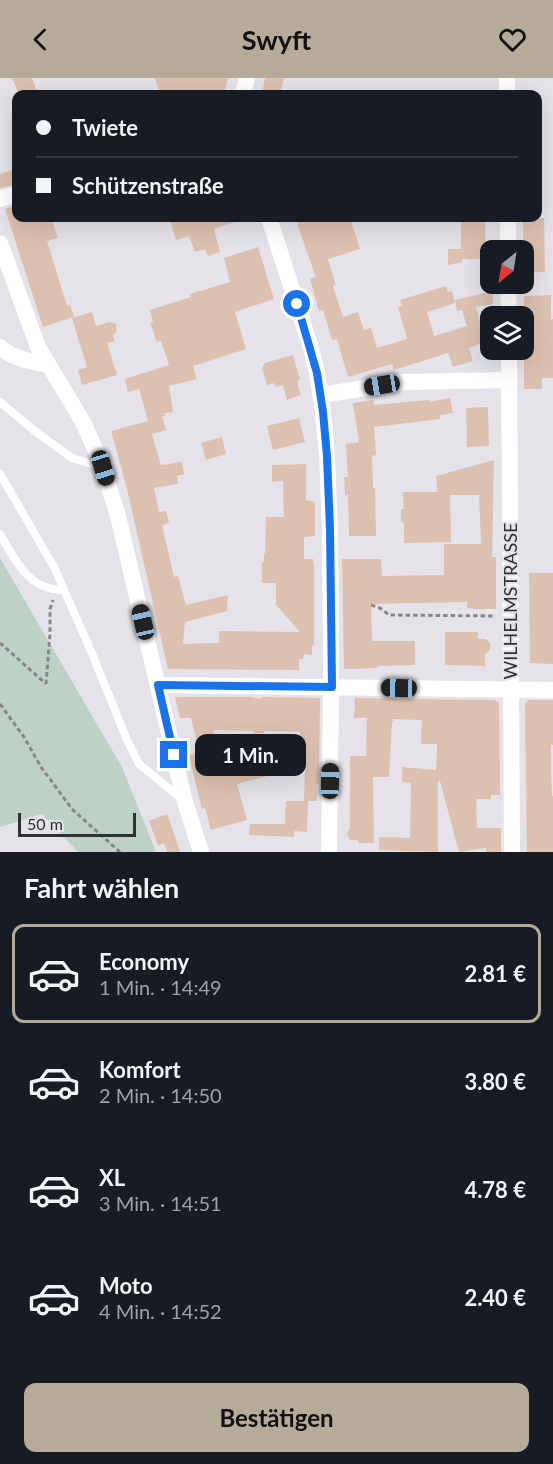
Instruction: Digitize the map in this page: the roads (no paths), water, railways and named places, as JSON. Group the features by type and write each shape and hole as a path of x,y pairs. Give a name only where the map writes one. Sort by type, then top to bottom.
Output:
{"street":[{"path":"270,222 311,348 321,395 327,456 332,687 329,852"},
{"path":"508,222 508,240"},
{"path":"0,243 38,347 83,422 103,468 118,516 185,802 201,852"},
{"path":"0,347 24,360 48,365"},
{"name":"WILHELMSTRASSE","path":"509,360 512,852"},
{"path":"321,395 403,382 509,380"},
{"path":"158,685 553,690"}],"lane":[{"path":"0,402 72,458 103,468"},
{"path":"0,474 54,567 139,764 185,802"},
{"path":"0,534 24,573 33,581 53,590 64,590"}]}
